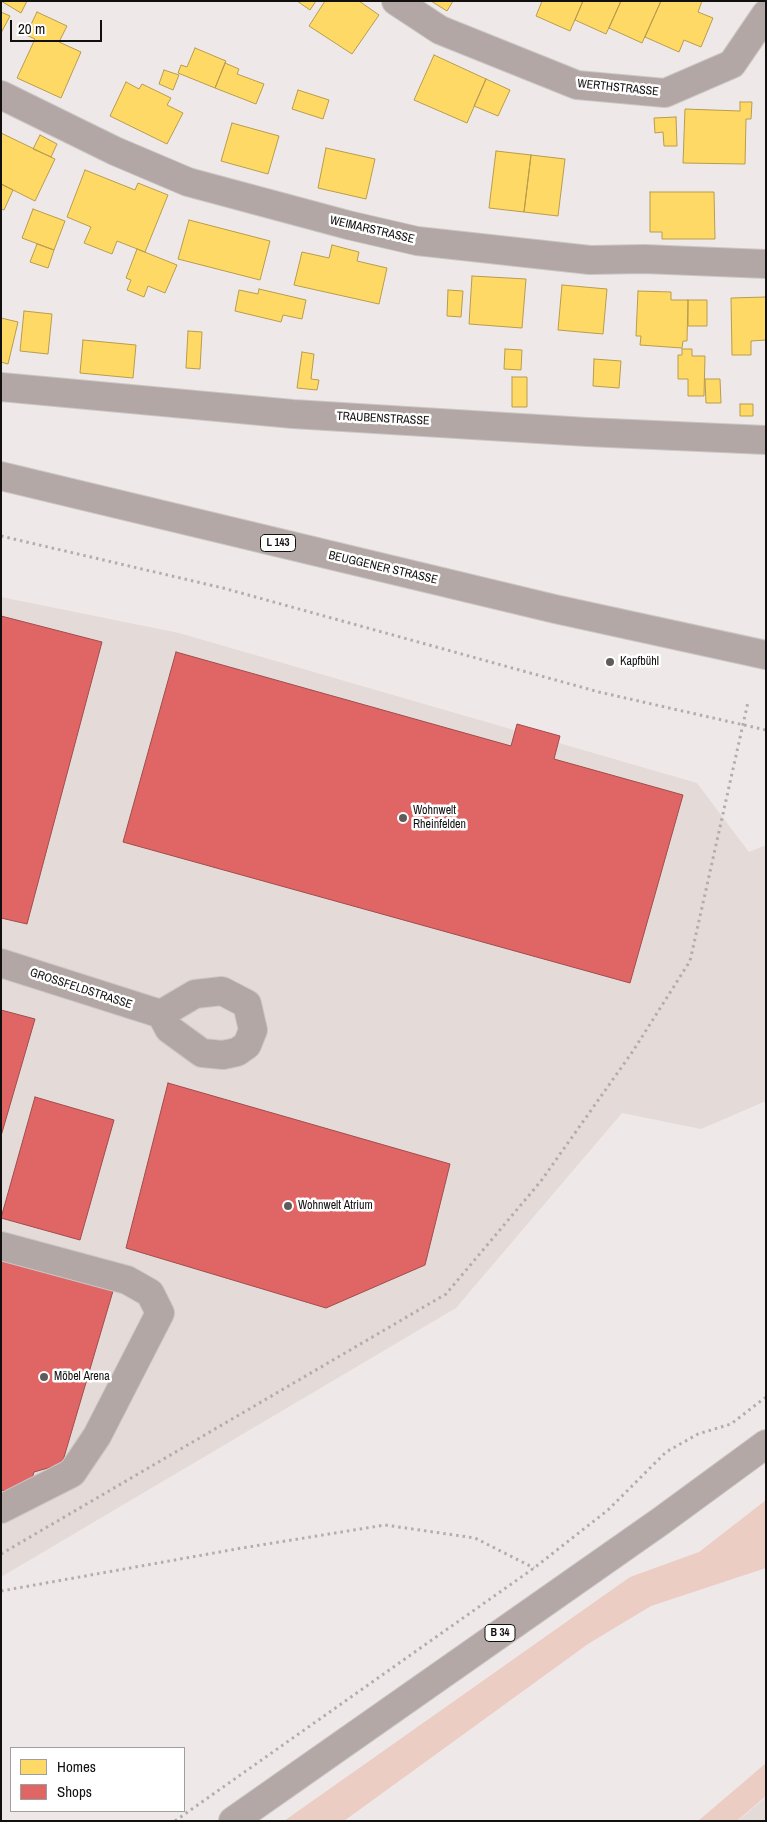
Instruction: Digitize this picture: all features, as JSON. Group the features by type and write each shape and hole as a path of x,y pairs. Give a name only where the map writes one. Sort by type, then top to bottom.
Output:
{"main road":[{"name":"BEUGGENER STRASSE","path":"1,476 556,609 766,655"},
{"name":"B 34","path":"233,1821 652,1527 766,1444"}],"street":[{"name":"WERTHSTRASSE","path":"396,1 440,30 577,85 664,93 732,64 766,14"},
{"name":"WEIMARSTRASSE","path":"1,95 115,151 188,182 408,239 590,260 644,259 766,264"},
{"name":"TRAUBENSTRASSE","path":"1,386 293,414 766,440"},
{"name":"GROSSFELDSTRASSE","path":"1,963 161,1014"},
{"path":"1,1246 127,1280 150,1293 160,1313 96,1436 72,1473 1,1509"}],"path":[{"path":"1,536 223,588 599,692 766,730"},
{"path":"1,1554 446,1294 541,1181 633,1051 690,961 748,702"},
{"path":"175,1821 534,1568 608,1510 666,1452 698,1434 731,1424 766,1397"},
{"path":"1,1591 242,1548 385,1525 475,1538 534,1568"}],"shaded area":[{"path":"1,597 179,633 697,783 749,852 766,845 766,1101 701,1129 622,1113 456,1308 1,1577"},
{"path":"766,1500 766,1568 651,1606 588,1644 344,1821 284,1821 630,1577 699,1552"},
{"path":"766,1763 766,1796 737,1821 698,1821"},
{"path":"766,1797 766,1821 738,1821"}],"building: Homes":[{"path":"1,1 27,1 21,13"},
{"path":"297,1 316,1 310,10"},
{"path":"325,1 359,1 379,15 352,54 309,26"},
{"path":"431,1 453,1 447,11"},
{"path":"542,1 583,1 570,31 536,16"},
{"path":"583,1 621,1 606,34 575,20"},
{"path":"621,1 661,1 642,43 609,28"},
{"path":"661,1 702,1 698,12 713,18 701,47 684,40 679,52 645,37"},
{"path":"1,12 10,16 1,33"},
{"path":"37,12 67,26 59,42 81,52 61,98 17,78 35,39 26,35"},
{"path":"195,48 226,61 215,88 178,73 181,65 187,67"},
{"path":"434,55 486,79 467,123 414,100"},
{"path":"225,63 239,69 237,74 264,84 256,104 215,88"},
{"path":"164,70 179,75 173,90 159,84"},
{"path":"486,79 510,90 498,116 474,106"},
{"path":"126,82 139,89 142,84 171,98 167,105 183,113 167,144 110,116"},
{"path":"298,90 329,100 323,119 292,109"},
{"path":"740,102 752,102 751,119 746,119 745,164 683,163 685,109 740,111"},
{"path":"676,117 677,146 664,146 663,132 655,133 654,118"},
{"path":"232,123 279,136 268,174 221,161"},
{"path":"1,133 55,159 35,201 1,184"},
{"path":"40,135 57,144 51,157 33,149"},
{"path":"326,148 375,159 366,199 318,188"},
{"path":"496,151 531,155 524,212 489,208"},
{"path":"531,155 565,159 558,216 524,212"},
{"path":"85,170 135,190 138,183 168,195 145,252 117,241 112,254 84,243 91,227 67,217"},
{"path":"1,184 13,190 4,210 1,209"},
{"path":"650,192 714,192 715,239 662,239 662,232 650,232"},
{"path":"33,209 65,221 54,250 22,238"},
{"path":"189,220 270,241 260,280 178,259"},
{"path":"37,244 54,250 48,268 30,262"},
{"path":"332,245 359,252 357,261 387,268 379,304 294,285 302,252 329,258"},
{"path":"137,249 177,265 165,293 148,286 144,297 127,290 131,280 126,278"},
{"path":"472,276 526,279 522,328 469,324"},
{"path":"562,285 607,289 603,334 558,330"},
{"path":"259,289 306,300 302,319 283,315 281,322 235,311 239,290 258,294"},
{"path":"448,290 463,291 461,317 447,316"},
{"path":"638,291 671,292 671,300 688,300 687,341 683,341 682,348 640,345 641,336 636,336"},
{"path":"766,297 766,340 751,341 751,355 732,355 731,298"},
{"path":"688,300 707,300 707,326 688,326"},
{"path":"24,311 52,314 48,354 20,351"},
{"path":"1,318 18,322 8,364 1,362"},
{"path":"188,331 202,332 200,369 186,368"},
{"path":"83,340 136,345 133,378 80,373"},
{"path":"505,349 522,350 521,370 504,369"},
{"path":"682,349 692,349 692,356 705,356 704,396 688,396 688,379 678,379 678,355 682,355"},
{"path":"302,352 314,354 311,379 319,380 317,390 297,388"},
{"path":"594,359 621,361 619,388 593,386"},
{"path":"512,377 527,377 527,407 512,407"},
{"path":"705,379 720,379 721,403 706,403"},
{"path":"740,404 753,404 753,416 740,416"}],"building: Shops":[{"path":"1,616 102,642 27,924 1,918"},
{"name":"Wohnwelt Rheinfelden","path":"176,652 511,746 517,724 560,736 554,759 683,795 630,983 123,842"},
{"path":"1,1010 35,1019 1,1136"},
{"name":"Wohnwelt Atrium","path":"168,1083 450,1164 425,1265 326,1308 126,1248"},
{"path":"35,1097 114,1120 80,1240 1,1218"},
{"name":"Möbel Arena","path":"1,1259 113,1291 62,1464 34,1472 27,1496 1,1490"}],"place":[{"name":"Kapfbühl","path":"610,662"},
{"name":"Wohnwelt Rheinfelden","path":"403,818"},
{"name":"Wohnwelt Atrium","path":"288,1206"},
{"name":"Möbel Arena","path":"44,1377"}]}
